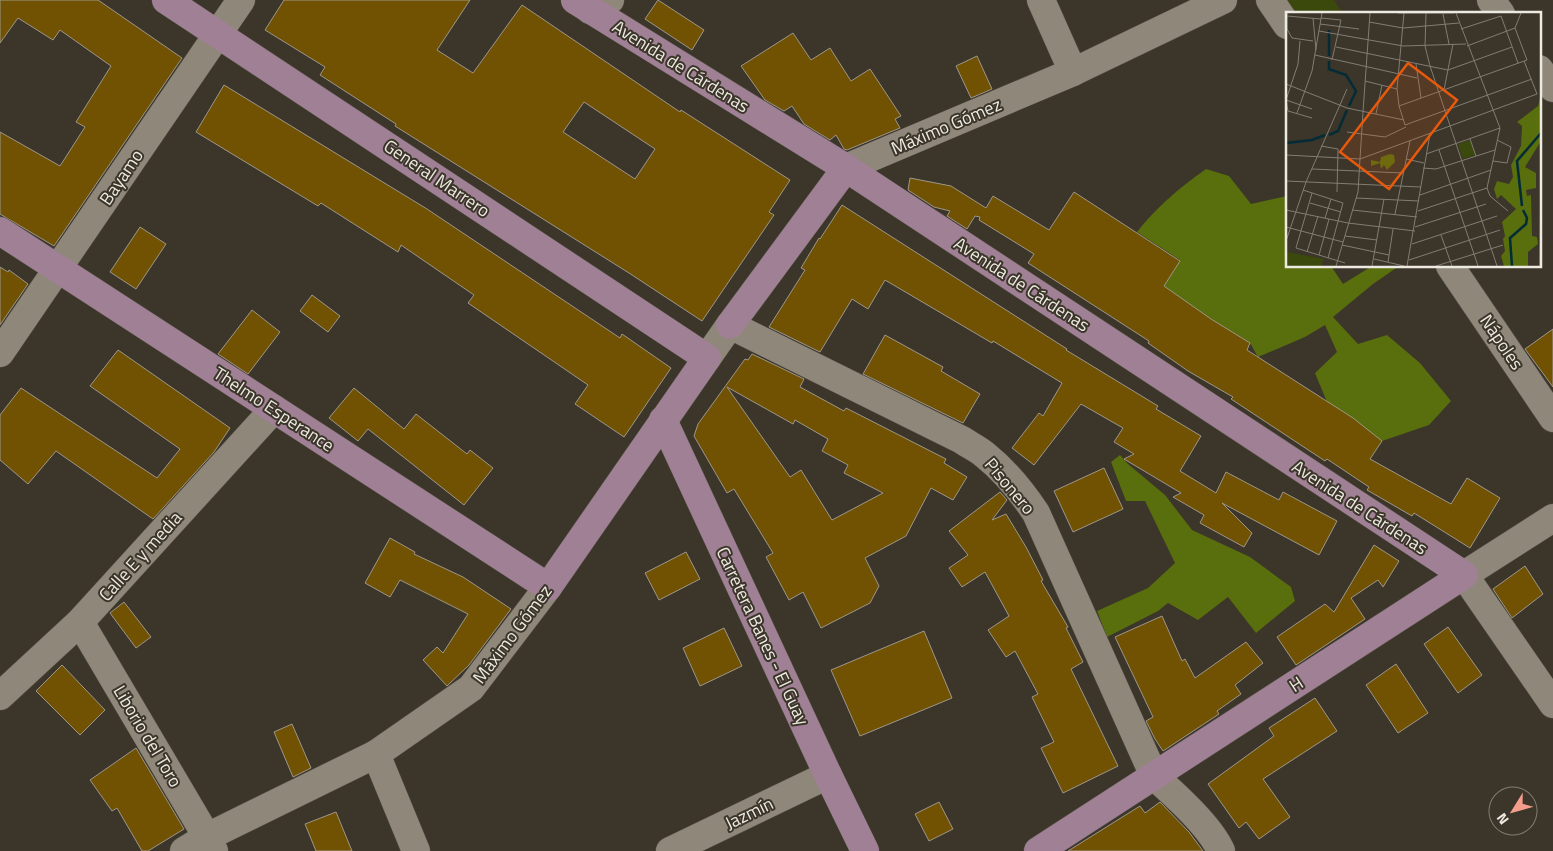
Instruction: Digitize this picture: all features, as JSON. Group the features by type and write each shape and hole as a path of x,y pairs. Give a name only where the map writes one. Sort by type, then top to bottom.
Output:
{"main road":[{"name":"General Marrero","path":"166,0 708,358"},
{"name":"Avenida de Cárdenas","path":"592,3 1464,575"},
{"path":"730,325 846,168"},
{"name":"Thelmo Esperance","path":"0,231 548,587"},
{"name":"Máximo Gómez","path":"548,587 708,358"},
{"name":"Carretera Banes - El Guay","path":"664,420 865,851"},
{"name":"H","path":"1038,851 1464,575"}],"street":[{"name":"Bayamo","path":"0,353 241,0"},
{"path":"1041,0 1073,72"},
{"name":"Máximo Gómez","path":"846,168 1073,72 1223,0"},
{"path":"1270,0 1286,24"},
{"path":"1491,0 1500,12"},
{"path":"1540,70 1553,88"},
{"name":"Nápoles","path":"1451,268 1553,418"},
{"path":"708,358 730,325"},
{"name":"Pisonero","path":"730,325 962,440 985,454 1007,476 1036,514 1154,776"},
{"name":"Calle E y media","path":"0,696 80,622 274,409"},
{"name":"H","path":"1464,575 1553,518"},
{"path":"1464,575 1553,704"},
{"name":"Máximo Gómez","path":"184,851 211,844 376,754 471,688 548,587"},
{"name":"Liborio del Toro","path":"80,622 211,844"},
{"path":"376,754 416,851"},
{"name":"Jazmín","path":"670,851 828,775"},
{"path":"1154,776 1175,795 1216,841 1221,851"}],"green space":[{"path":"1284,0 1334,0 1342,12 1288,12"},
{"path":"1206,169 1229,176 1251,204 1286,196 1286,268 1332,268 1343,284 1369,268 1396,268 1373,284 1333,317 1358,344 1387,335 1420,363 1451,401 1429,425 1382,441 1327,402 1315,373 1337,352 1325,325 1305,337 1258,357 1250,343 1162,289 1180,260 1137,232 1186,183"},
{"path":"1120,455 1165,495 1192,530 1250,557 1291,587 1295,601 1256,633 1228,597 1198,620 1168,603 1158,611 1107,637 1097,611 1148,588 1175,563 1145,501 1126,501 1111,462"}],"building":[{"path":"0,0 98,0 182,58 54,246 0,214 0,132 60,166 85,127 76,122 111,66 60,30 53,40 18,18 0,43"},
{"path":"284,0 470,0 437,50 473,73 522,5 680,112 681,110 790,180 769,212 774,215 702,321 395,126 396,124 320,75 325,67 265,30","holes":["584,102 655,149 635,179 563,132"]},
{"path":"658,0 704,30 692,50 645,19"},
{"path":"793,33 811,60 830,48 851,81 870,69 901,116 895,119 900,128 847,150 844,149 836,135 830,140 804,124 792,106 784,111 765,100 741,66"},
{"path":"977,56 992,89 971,98 956,66"},
{"path":"224,85 427,209 620,338 622,334 671,368 624,437 575,404 588,385 468,303 474,295 401,245 398,252 321,203 318,206 196,132"},
{"path":"910,178 951,186 986,208 993,196 1049,230 1074,192 1180,261 1164,286 1211,319 1250,343 1247,350 1353,418 1382,441 1370,459 1451,504 1467,478 1500,498 1470,548 1414,513 1412,516 1367,490 1369,487 1327,459 1325,461 1231,399 1233,397 1188,371 1148,343 1149,341 1028,263 1034,254 979,220 980,217 975,216 967,229 947,216 950,211 934,207 908,190"},
{"path":"842,205 1066,350 1158,406 1156,409 1201,436 1180,471 1216,493 1226,472 1279,500 1283,492 1337,521 1319,555 1222,503 1252,533 1244,547 1200,523 1204,515 1173,497 1181,493 1124,459 1134,454 1114,442 1123,428 1081,404 1034,465 1012,448 1039,413 1043,416 1062,383 993,341 992,343 885,280 868,309 852,299 820,352 769,327 805,270 801,268"},
{"path":"140,227 166,244 136,289 110,272"},
{"path":"0,267 8,272 9,270 28,284 0,325"},
{"path":"312,295 340,316 328,332 300,311"},
{"path":"252,310 280,332 248,374 218,354"},
{"path":"1553,329 1553,387 1525,349"},
{"path":"885,335 943,367 941,371 980,394 963,423 863,374"},
{"path":"118,350 230,428 214,452 153,519 56,451 28,484 0,460 0,415 21,388 157,478 180,449 90,386"},
{"path":"752,354 804,379 800,387 844,411 846,408 946,459 944,463 967,477 953,500 931,488 906,536 865,558 879,586 870,603 821,628 803,592 789,600 766,557 773,553 734,489 727,493 694,436 698,424 745,359 748,360","holes":["727,387 793,424 795,420 828,439 822,451 848,465 844,473 883,493 832,520 801,470 790,477"]},
{"path":"354,388 404,429 416,414 467,454 470,450 493,468 464,505 368,429 358,441 329,418"},
{"path":"1104,468 1123,509 1073,532 1054,491"},
{"path":"1000,492 1007,500 992,520 1006,514 1026,547 1043,580 1041,581 1068,627 1066,628 1083,662 1071,669 1118,766 1063,793 1041,748 1054,742 1032,697 1038,694 1015,651 1006,657 988,630 1009,616 985,572 962,587 949,568 968,555 949,531"},
{"path":"390,538 415,552 414,554 463,577 511,609 469,665 447,686 423,660 437,647 443,653 468,614 400,580 390,597 365,583"},
{"path":"1374,545 1399,561 1383,587 1378,580 1351,598 1365,619 1296,665 1277,637 1325,604 1334,612"},
{"path":"686,552 700,579 659,600 645,573"},
{"path":"1525,566 1543,594 1512,618 1493,589"},
{"path":"124,602 151,637 136,648 110,613"},
{"path":"1162,616 1182,661 1185,659 1195,678 1246,642 1263,663 1235,685 1241,694 1217,711 1219,714 1163,751 1146,721 1153,717 1115,637"},
{"path":"1448,627 1482,675 1458,693 1424,644"},
{"path":"724,628 742,666 700,686 683,648"},
{"path":"924,631 952,698 860,736 831,670"},
{"path":"1396,664 1428,713 1398,733 1366,685"},
{"path":"62,665 105,710 80,735 36,691"},
{"path":"1315,698 1337,731 1263,779 1290,817 1259,839 1246,822 1239,828 1208,784 1274,736 1269,728"},
{"path":"292,724 311,768 293,777 274,732"},
{"path":"136,748 184,829 148,851 142,851 117,808 112,811 90,780"},
{"path":"939,802 953,829 929,841 915,814"},
{"path":"1160,802 1189,832 1203,851 1068,851 1140,806 1145,813"},
{"path":"336,812 352,851 316,851 305,824"}]}
